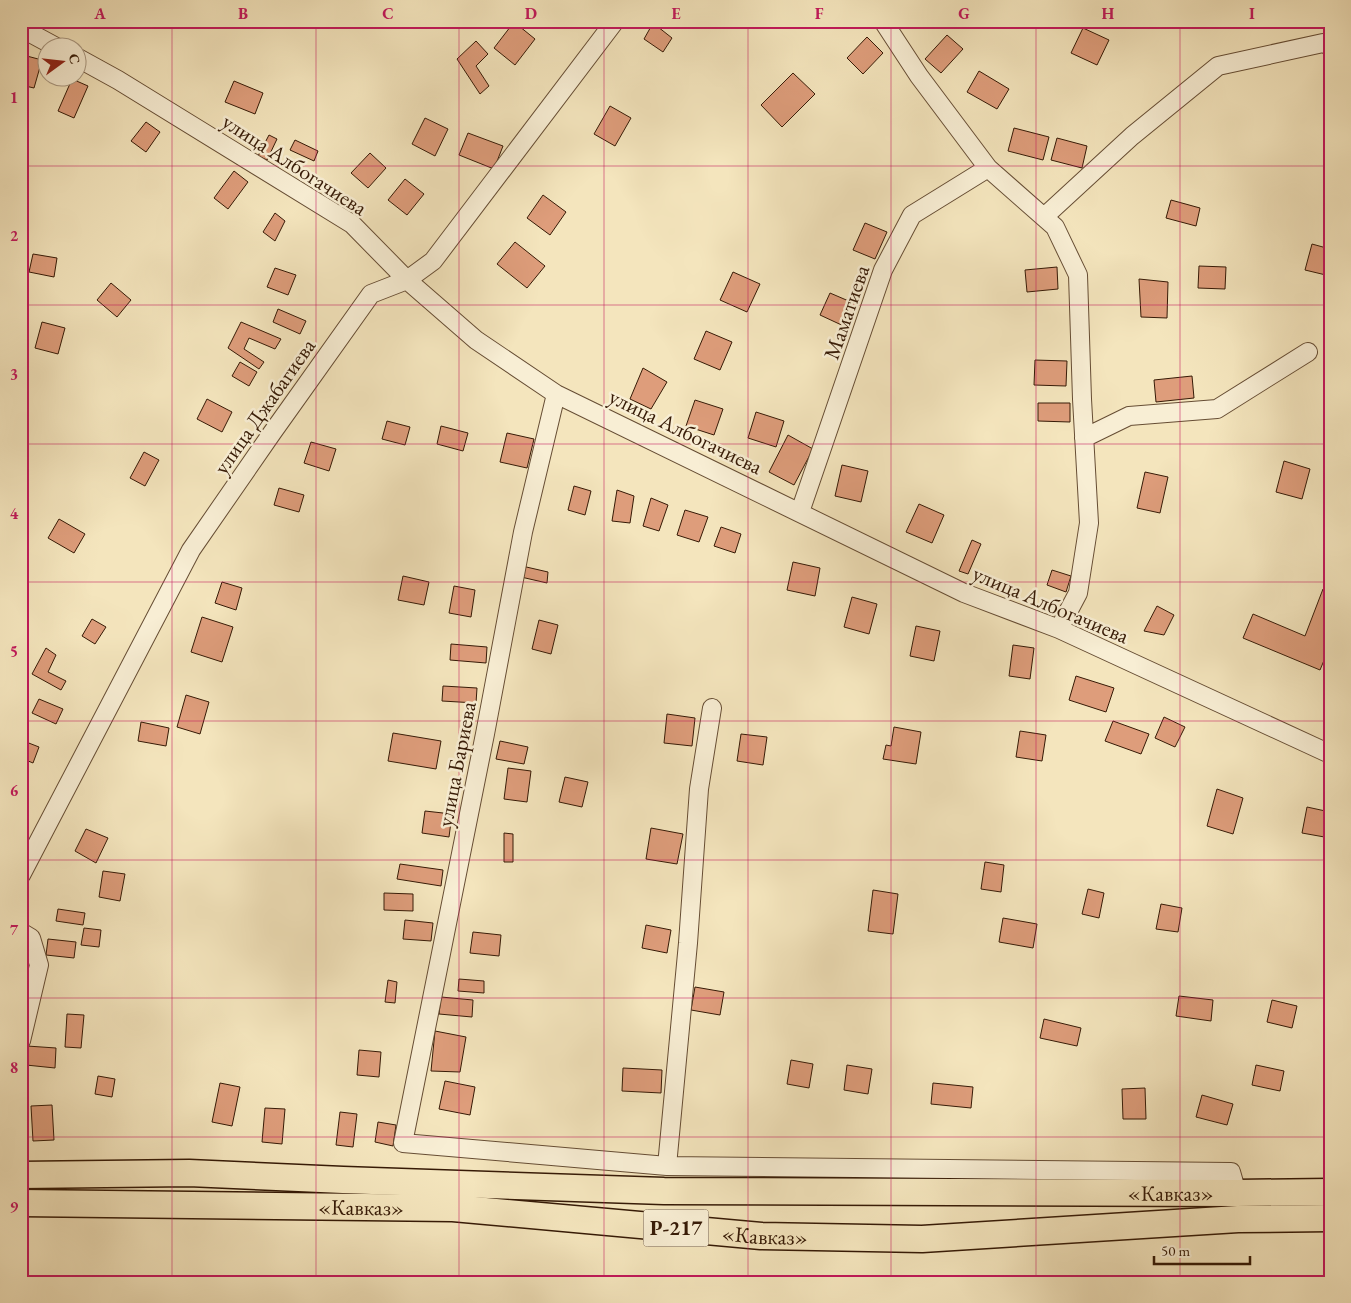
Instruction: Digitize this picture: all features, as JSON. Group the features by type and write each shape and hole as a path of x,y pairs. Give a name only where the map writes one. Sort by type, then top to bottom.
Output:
{"highway":[{"name":"«Кавказ»","path":"21,1175 189,1173 353,1181 664,1191 1330,1192"},
{"name":"«Кавказ»","path":"21,1203 453,1208 761,1236 922,1239 1238,1219 1330,1218"}],"street":[{"name":"улица Джабагиева","path":"21,875 191,550 272,433 371,294 407,280 433,261 616,21"},
{"path":"883,21 919,76 988,168 1056,227 1078,275 1089,523 1078,593 1059,629"},
{"path":"21,28 40,38"},
{"path":"1044,217 1132,136 1218,66 1323,43 1330,46"},
{"name":"улица Албогачиева","path":"88,64 352,224 407,280 476,340 556,394 964,593 1059,629 1330,754"},
{"name":"Маматиева","path":"800,512 883,270 912,215 988,168"},
{"path":"1084,438 1130,416 1217,409 1308,352"},
{"name":"улица Бариева","path":"556,394 523,532 403,1143 667,1166"},
{"path":"712,708 700,789 667,1166 1231,1172 1237,1193"},
{"path":"21,932 31,938 40,965 21,1041"}],"building":[{"path":"514,22 535,39 515,65 494,48"},
{"path":"653,23 672,38 663,52 644,39"},
{"path":"1083,28 1109,40 1097,65 1071,53"},
{"path":"947,35 963,49 941,73 925,59"},
{"path":"867,37 883,53 863,74 847,58"},
{"path":"476,41 488,54 476,66 489,86 480,94 457,59"},
{"path":"23,55 38,59 38,74 34,88 21,85"},
{"path":"979,71 1009,89 997,109 967,92"},
{"path":"793,73 815,94 782,127 761,105"},
{"path":"234,81 263,93 255,114 225,102"},
{"path":"68,88 87,88 74,118 58,111"},
{"path":"610,106 631,118 615,146 594,134"},
{"path":"425,118 448,129 435,156 412,144"},
{"path":"146,122 160,132 146,152 131,141"},
{"path":"1014,128 1049,137 1043,160 1008,151"},
{"path":"468,133 503,146 494,169 459,155"},
{"path":"269,135 277,139 267,160 258,156"},
{"path":"1057,138 1087,146 1082,168 1051,160"},
{"path":"295,140 318,151 314,161 290,150"},
{"path":"370,153 386,168 368,188 351,173"},
{"path":"21,157 26,158 23,179 21,178"},
{"path":"234,171 248,182 228,209 214,198"},
{"path":"405,179 424,194 407,215 388,200"},
{"path":"543,195 566,212 550,235 527,218"},
{"path":"1330,197 1330,219 1325,218"},
{"path":"1171,200 1200,208 1196,226 1166,218"},
{"path":"275,213 285,221 275,241 263,232"},
{"path":"865,223 887,232 875,259 853,250"},
{"path":"515,242 545,266 527,288 497,264"},
{"path":"1312,244 1330,249 1330,276 1305,270"},
{"path":"33,254 57,258 54,277 29,272"},
{"path":"1199,266 1226,267 1225,289 1198,288"},
{"path":"1057,267 1058,289 1027,292 1025,270"},
{"path":"275,268 296,275 288,295 267,287"},
{"path":"733,272 760,284 747,312 720,300"},
{"path":"1139,279 1168,282 1167,318 1141,317"},
{"path":"111,283 131,300 117,317 97,300"},
{"path":"830,293 858,305 848,328 820,315"},
{"path":"278,309 306,321 300,334 273,322"},
{"path":"42,322 65,328 58,354 35,348"},
{"path":"241,322 281,339 275,349 249,338 244,349 264,362 259,369 228,348"},
{"path":"706,331 732,342 720,370 694,359"},
{"path":"1035,360 1067,361 1066,386 1034,385"},
{"path":"240,362 257,372 249,386 232,376"},
{"path":"643,368 667,382 651,409 630,399"},
{"path":"1192,376 1194,398 1156,402 1154,380"},
{"path":"207,399 232,412 222,432 197,419"},
{"path":"695,400 723,409 714,435 686,426"},
{"path":"1038,403 1070,403 1070,422 1038,421"},
{"path":"756,412 784,421 776,447 748,438"},
{"path":"387,421 410,427 405,445 382,439"},
{"path":"441,426 468,433 463,451 437,444"},
{"path":"507,433 534,439 527,468 500,462"},
{"path":"788,435 813,449 794,485 769,472"},
{"path":"311,442 336,449 329,471 304,463"},
{"path":"144,452 159,460 145,486 130,478"},
{"path":"1284,461 1310,469 1302,499 1276,492"},
{"path":"842,465 868,471 861,502 835,496"},
{"path":"1145,472 1168,477 1160,513 1137,508"},
{"path":"574,486 591,491 585,515 568,510"},
{"path":"279,488 304,495 299,512 274,505"},
{"path":"617,490 634,496 630,523 612,521"},
{"path":"651,498 668,505 659,531 643,526"},
{"path":"919,504 944,515 932,543 906,532"},
{"path":"685,510 708,517 699,542 677,535"},
{"path":"59,519 85,534 74,553 48,538"},
{"path":"721,527 741,534 735,553 714,546"},
{"path":"972,540 981,544 968,574 959,571"},
{"path":"793,562 820,568 815,596 787,590"},
{"path":"522,566 548,572 547,583 521,577"},
{"path":"1052,570 1071,576 1066,592 1047,585"},
{"path":"403,576 429,582 424,605 398,600"},
{"path":"222,582 242,588 236,610 215,603"},
{"path":"454,586 475,590 471,617 449,613"},
{"path":"1323,589 1330,592 1330,646 1320,670 1243,638 1253,614 1305,636"},
{"path":"852,597 877,604 869,634 844,627"},
{"path":"1157,606 1174,615 1164,635 1144,631"},
{"path":"202,617 233,627 222,662 191,652"},
{"path":"92,619 106,627 95,644 82,636"},
{"path":"539,620 558,625 551,654 532,649"},
{"path":"916,626 940,631 934,661 910,656"},
{"path":"451,644 487,647 486,663 450,660"},
{"path":"1013,645 1034,648 1030,679 1009,676"},
{"path":"46,648 56,655 48,672 66,681 61,690 32,674"},
{"path":"1076,676 1114,688 1106,712 1069,700"},
{"path":"443,686 477,688 476,703 442,701"},
{"path":"186,695 209,702 200,734 177,727"},
{"path":"39,699 63,709 56,724 32,713"},
{"path":"667,714 695,718 692,746 664,743"},
{"path":"1164,717 1185,727 1175,747 1155,738"},
{"path":"1113,721 1149,734 1141,754 1105,741"},
{"path":"141,722 169,728 166,746 138,741"},
{"path":"894,727 921,732 916,764 883,759 886,745 891,746"},
{"path":"1020,731 1046,735 1042,761 1016,757"},
{"path":"393,733 441,741 436,769 388,761"},
{"path":"741,734 767,737 763,765 737,761"},
{"path":"21,740 39,747 33,763 21,758"},
{"path":"500,741 528,747 524,764 496,759"},
{"path":"508,768 531,771 527,802 504,799"},
{"path":"565,777 588,782 582,807 559,802"},
{"path":"1217,789 1243,798 1233,834 1207,826"},
{"path":"1307,807 1330,812 1330,838 1302,833"},
{"path":"425,811 452,814 449,837 422,833"},
{"path":"651,828 683,834 677,864 646,859"},
{"path":"86,829 108,838 96,863 75,851"},
{"path":"504,833 513,834 513,862 504,862"},
{"path":"985,862 1004,865 1001,892 981,889"},
{"path":"400,864 443,870 441,886 397,879"},
{"path":"103,871 125,874 120,901 99,897"},
{"path":"1088,889 1104,893 1099,918 1082,914"},
{"path":"873,890 898,894 893,934 868,931"},
{"path":"384,893 413,894 413,911 384,910"},
{"path":"1161,904 1182,908 1178,932 1156,929"},
{"path":"58,909 85,913 83,925 56,921"},
{"path":"1003,918 1037,924 1033,948 999,942"},
{"path":"405,920 433,923 431,941 403,939"},
{"path":"646,925 671,930 667,953 642,948"},
{"path":"84,928 101,930 99,947 81,945"},
{"path":"473,932 501,935 499,956 470,953"},
{"path":"48,939 76,942 74,958 46,955"},
{"path":"459,979 484,981 484,993 458,991"},
{"path":"388,980 397,982 395,1003 385,1002"},
{"path":"695,987 724,992 720,1015 691,1010"},
{"path":"1179,996 1213,1000 1211,1021 1176,1016"},
{"path":"441,997 473,1000 472,1017 439,1014"},
{"path":"1272,1000 1297,1006 1292,1028 1267,1022"},
{"path":"67,1014 84,1015 81,1048 65,1047"},
{"path":"1044,1019 1081,1028 1077,1046 1040,1038"},
{"path":"435,1031 466,1037 460,1072 431,1071"},
{"path":"27,1046 56,1048 55,1068 26,1065"},
{"path":"359,1050 381,1052 379,1077 357,1075"},
{"path":"791,1060 813,1064 809,1088 787,1084"},
{"path":"847,1065 872,1069 868,1094 844,1090"},
{"path":"1256,1065 1284,1071 1280,1091 1252,1085"},
{"path":"623,1068 662,1070 661,1093 622,1091"},
{"path":"98,1076 115,1079 112,1097 95,1094"},
{"path":"445,1081 475,1087 470,1115 439,1109"},
{"path":"220,1083 240,1087 232,1126 212,1122"},
{"path":"933,1083 973,1087 971,1108 931,1104"},
{"path":"1145,1088 1146,1119 1123,1119 1122,1089"},
{"path":"1202,1095 1233,1104 1227,1125 1196,1117"},
{"path":"52,1105 54,1140 33,1141 31,1106"},
{"path":"265,1108 285,1109 282,1144 262,1142"},
{"path":"340,1112 357,1114 353,1147 336,1145"},
{"path":"378,1122 396,1125 393,1146 375,1142"}]}
